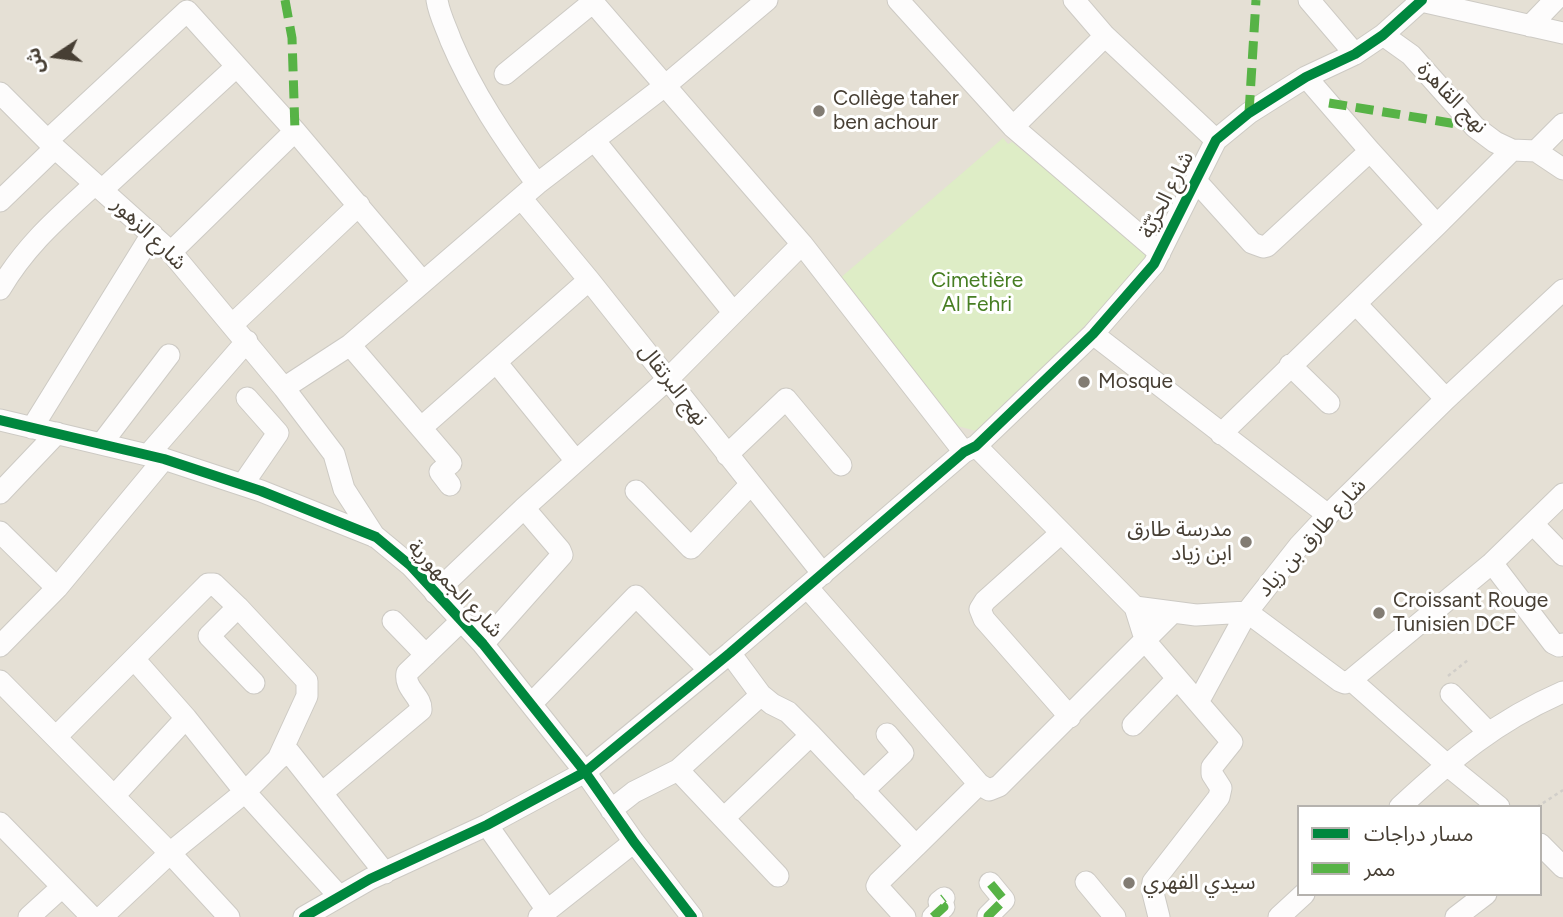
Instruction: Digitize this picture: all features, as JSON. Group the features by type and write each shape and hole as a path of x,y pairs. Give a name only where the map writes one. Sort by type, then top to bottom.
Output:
{"street":[{"name":"نهج البرتقال","path":"437,0 456,52 529,191 589,280 750,485 815,580 979,784"},
{"path":"898,0 1013,127 1160,253"},
{"path":"1074,0 1105,36 1216,140"},
{"path":"1308,0 1355,54"},
{"path":"1530,26 1555,0"},
{"path":"505,74 592,1 802,244 970,449 1061,533 1135,607 1146,642 1231,739 1232,744 1213,765 1212,774 1221,788 1219,797 1154,880 1152,889 1159,917"},
{"path":"1421,1 1563,33"},
{"name":"شارع الحرّيّة","path":"303,917 385,873 487,825 585,772 970,449 1093,334 1154,264 1216,140 1249,113 1306,77 1355,54 1383,35 1421,1"},
{"path":"284,388 350,345 529,191 666,85 758,3"},
{"path":"0,201 51,144 187,11 295,131 422,281"},
{"name":"نهج القاهرة","path":"1383,35 1411,55 1475,127 1511,150 1536,151"},
{"path":"1013,127 1105,36"},
{"path":"0,289 17,261 33,242 236,67"},
{"path":"1306,77 1437,225"},
{"name":"شارع الزهور","path":"0,93 51,144 171,252 233,324 334,454 344,489 376,537"},
{"path":"1563,124 1536,151 1563,169"},
{"path":"171,252 295,131"},
{"path":"594,140 733,312"},
{"path":"1221,433 1511,150"},
{"path":"1196,181 1252,243 1262,247 1267,246 1370,151"},
{"path":"233,324 359,205"},
{"path":"32,428 152,234"},
{"path":"435,593 524,508 668,379 802,244"},
{"path":"422,427 589,280"},
{"name":"شارع طارق بن زياد","path":"1135,607 1196,615 1247,612 1299,546 1328,516 1563,290"},
{"path":"1356,304 1447,399"},
{"path":"1093,334 1328,516"},
{"path":"0,646 57,588 247,341"},
{"path":"350,345 451,463 440,472 450,485"},
{"path":"102,443 169,355"},
{"path":"496,362 576,461"},
{"path":"1290,365 1329,403"},
{"path":"243,484 276,445 278,433 247,398"},
{"path":"727,455 786,399 841,465"},
{"name":"شارع الجمهورية","path":"0,420 156,457 243,484 376,537 411,566 483,644 585,772 634,842 692,917"},
{"path":"0,493 57,433"},
{"path":"636,491 691,548 750,485"},
{"path":"320,513 344,489"},
{"path":"1196,698 1202,695 1247,612 1343,682 1351,680 1492,563 1563,494"},
{"path":"483,644 562,555 524,508"},
{"path":"1533,524 1563,555"},
{"path":"0,532 57,588"},
{"path":"1061,533 985,601 980,609 984,619 1070,717"},
{"path":"1492,563 1553,643 1559,646 1563,644"},
{"path":"57,736 208,584 218,586 307,681 307,696 278,759"},
{"path":"532,703 636,596 708,669"},
{"path":"239,607 209,636 254,682"},
{"path":"905,917 877,886 879,882 979,784 987,789 996,788 1146,642 1173,612"},
{"path":"393,621 426,655"},
{"path":"323,792 421,710 421,704 406,678 407,673 461,621"},
{"path":"730,653 761,695 772,705 788,712 811,734 916,846"},
{"path":"134,659 186,718 245,792 339,896"},
{"path":"1133,725 1177,679"},
{"path":"1351,680 1497,805"},
{"path":"0,681 57,736 229,917"},
{"path":"1402,805 1446,764 1488,732 1507,719 1563,692"},
{"path":"1451,694 1488,732"},
{"path":"611,810 634,792 678,770 761,695"},
{"path":"115,796 186,718"},
{"path":"724,818 811,734"},
{"path":"863,791 903,753 887,734"},
{"path":"102,917 170,853 245,792 278,759 290,752 385,873"},
{"path":"678,770 778,876"},
{"path":"0,823 92,917"},
{"path":"487,825 543,914 634,842"},
{"path":"1542,849 1563,867"},
{"path":"989,917 1004,900 990,883"},
{"path":"1086,883 1115,917"},
{"path":"29,917 62,887"},
{"path":"1279,917 1302,896"},
{"path":"1456,917 1483,896"},
{"path":"933,917 944,907 939,902 944,898"}],"path":[{"path":"1540,805 1563,790"}],"shaded area":[{"path":"0,0 1563,0 1563,917 0,917"}],"green space":[{"name":"Cimetière Al Fehri","path":"1003,138 1008,144 1012,142 1148,253 1138,269 989,427 980,432 950,424 839,279"}],"marked path":[{"path":"285,0 292,38 295,131"},
{"path":"1249,113 1256,0"},
{"path":"1329,103 1475,127"},
{"path":"989,917 1004,900 990,883"},
{"path":"933,917 944,907 939,902 944,898"}],"cycle path":[{"path":"304,917 370,879 487,825 585,772 730,653 964,452 976,446 1093,334 1154,264 1216,140 1249,113 1306,77 1355,54 1383,35 1422,0"},
{"path":"0,420 164,459 261,491 376,537 411,566 483,644 585,772 634,842 692,917"}],"place":[{"name":"Collège taher ben achour","path":"819,111"},
{"name":"Mosque","path":"1084,382"},
{"name":"مدرسة طارق ابن زياد","path":"1246,542"},
{"name":"Croissant Rouge Tunisien DCF","path":"1379,613"},
{"name":"سيدي الفهري","path":"1129,883"}]}
